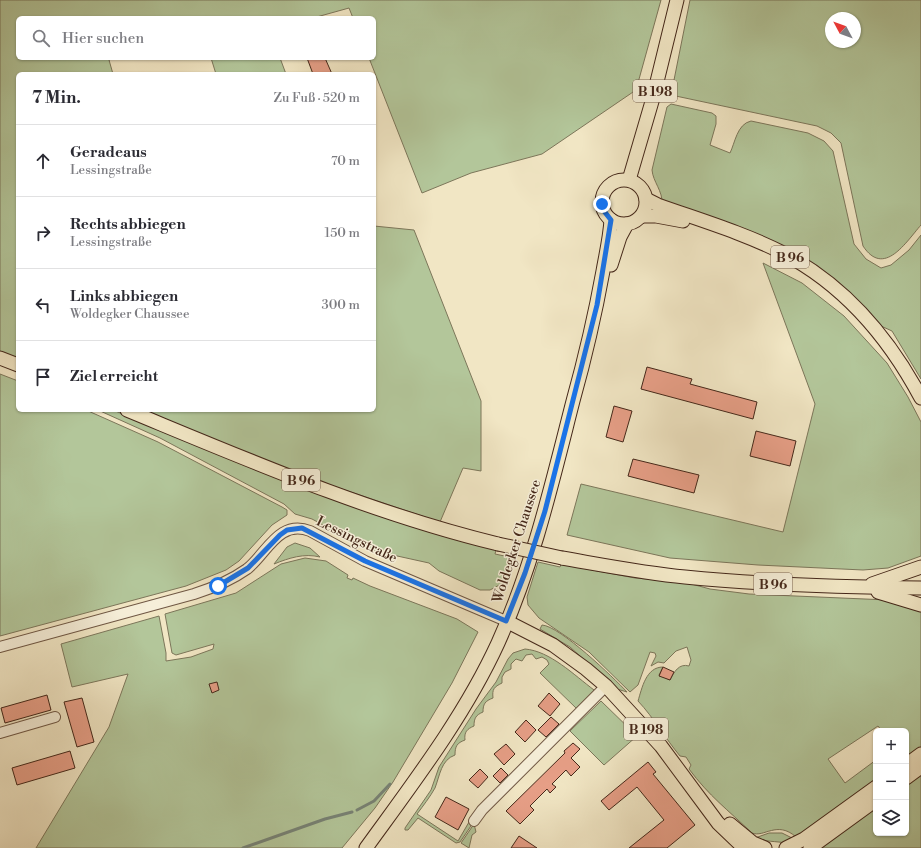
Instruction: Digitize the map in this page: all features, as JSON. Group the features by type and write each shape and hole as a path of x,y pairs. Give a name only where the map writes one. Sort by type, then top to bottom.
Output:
{"main road":[{"name":"B 198","path":"629,180 653,98 677,0"},
{"path":"629,180 642,188 646,198 646,205 642,216 627,224 611,220 604,211 603,196 610,185 616,181 629,180"},
{"path":"646,198 658,205 723,229"},
{"name":"B 96","path":"642,216 656,216 723,229 748,237 784,253 818,274 849,299 876,330 905,369 921,398"},
{"name":"Woldegker Chaussee","path":"597,305 611,220"},
{"name":"Woldegker Chaussee","path":"366,848 413,784 465,704 497,645 525,573 545,511 597,305 620,236 627,224"},
{"path":"0,358 16,364"},
{"name":"B 96","path":"132,412 267,468 382,510 434,527 498,544 562,558 636,571 690,578 773,584 921,588"},
{"name":"B 96","path":"863,587 921,567"},
{"name":"B 96","path":"863,587 921,605"},
{"name":"B 198","path":"506,621 553,645 586,669 606,686 647,730 718,824 744,848"},
{"path":"907,764 921,754"},
{"path":"909,776 921,767"},
{"path":"786,848 798,843 873,789"},
{"path":"810,848 873,802"},
{"name":"B 198","path":"705,805 716,812 753,843 764,848 773,845 786,848"}],"street":[{"name":"Lessingstraße","path":"0,647 194,594 218,586 248,568 280,535 294,528 302,528 310,531 365,561 506,621"},
{"path":"474,821 482,810 606,686"},
{"path":"0,733 55,717"}],"green space":[{"path":"0,0 661,0 636,90 542,154 471,173 422,193 376,76 376,72 374,72 370,60 376,60 376,16 352,16 349,8 320,16 16,16 16,60 109,60 112,72 16,72 16,358 0,352"},
{"path":"690,0 921,0 921,225 902,248 887,258 879,259 871,255 863,246 841,143 831,133 817,126 671,95"},
{"path":"212,60 281,60 285,72 215,72"},
{"path":"671,104 712,113 716,116 716,124 710,145 730,153 737,134 746,123 751,121 808,133 824,141 833,151 854,244 866,259 881,268 891,265 909,250 921,235 921,379 892,331 881,326 832,279 662,204 661,195 652,170 667,107"},
{"path":"376,226 414,230 481,401 481,471 463,468 440,522 309,478 146,412 376,412"},
{"path":"763,263 802,283 844,316 887,363 908,397 921,422 921,556 888,568 863,570 758,565 670,558 567,535 581,484 783,532 815,404"},
{"path":"0,374 16,380 16,412 90,412 158,442 287,510 287,515 272,525 239,561 226,570 186,586 0,636"},
{"path":"102,412 118,412 207,449 350,504 447,536 496,550 495,554 514,558 503,583 490,590 480,590 439,571 429,563 370,550 312,519 295,514 284,504 160,438"},
{"path":"295,543 310,548 320,557 302,556 274,564 287,547"},
{"path":"305,558 326,561 348,575 347,578 352,580 353,578 370,586 457,619 478,632 452,683 393,782 375,808 342,848 36,848 109,727 128,674 72,687 61,644 159,616 166,653 166,661 191,657 213,649 214,644 176,655 172,653 165,614 236,593 281,564"},
{"path":"538,562 560,567 561,564 635,578 684,582 710,589 749,594 888,600 921,609 921,748 909,757 909,728 880,728 878,726 873,728 828,759 845,783 873,762 873,784 796,837 783,830 771,830 757,834 752,833 696,779 689,769 691,765 686,757 680,756 638,701 641,690 652,670 663,667 659,675 670,680 675,671 680,667 685,665 689,666 691,660 687,647 676,651 664,663 658,662 651,666 656,656 655,653 650,652 638,685 630,692 589,652 539,618 528,605 527,597"},
{"path":"542,625 561,634 573,643 627,692 617,689 570,647 540,629"},
{"path":"525,649 544,654 553,659 594,690 593,693 577,709 540,673 549,664 547,660 542,657 536,659 532,654 526,655 522,661 516,659 511,664 511,669 505,672 502,677 502,683 494,689 493,698 486,702 483,707 483,712 476,717 474,726 466,731 465,740 457,745 455,755 450,757 444,764 435,788 417,814 458,841 469,822 473,823 460,842 456,843 418,818 408,830 405,830 431,790 439,767 476,709 496,682 508,659 513,653"},
{"path":"601,701 637,736 604,765 570,731"},
{"path":"921,771 921,848 817,848 873,806 873,836 909,836 909,780"},
{"path":"474,824 476,832 472,835 469,848 461,843"},
{"path":"769,833 782,833 794,839 786,843 755,838"}],"building":[{"path":"308,60 326,60 331,72 312,72"},
{"path":"647,367 692,379 690,384 757,402 753,419 641,389"},
{"path":"614,406 632,411 623,442 606,437"},
{"path":"756,431 796,441 790,466 750,456"},
{"path":"633,459 699,475 694,493 628,476"},
{"path":"663,667 674,672 670,680 659,676"},
{"path":"217,682 219,690 212,693 209,684"},
{"path":"549,693 560,704 550,716 538,706"},
{"path":"47,695 51,710 5,723 1,708"},
{"path":"82,698 94,742 77,747 64,702"},
{"path":"551,717 559,724 546,737 538,730"},
{"path":"526,720 536,730 525,742 515,732"},
{"path":"573,743 580,749 571,758 580,767 571,776 566,770 552,784 556,787 550,793 547,789 530,806 534,810 520,824 506,811 565,753 564,751"},
{"path":"506,744 515,754 504,765 494,754"},
{"path":"70,751 75,768 17,785 12,768"},
{"path":"648,762 656,772 653,774 695,825 667,848 629,848 664,820 637,787 609,810 601,801"},
{"path":"501,768 508,775 500,783 493,776"},
{"path":"480,769 488,777 478,788 469,780"},
{"path":"446,797 469,809 458,830 435,817"},
{"path":"519,836 537,848 511,848"}],"waterway":[{"path":"357,810 374,801 390,784"},
{"path":"243,848 325,819 352,812"}],"route":[{"path":"218,586 248,568 270,544 287,530 302,528 365,561 506,621 525,573 545,511 597,305 610,234 611,220 604,211 602,204"}]}
